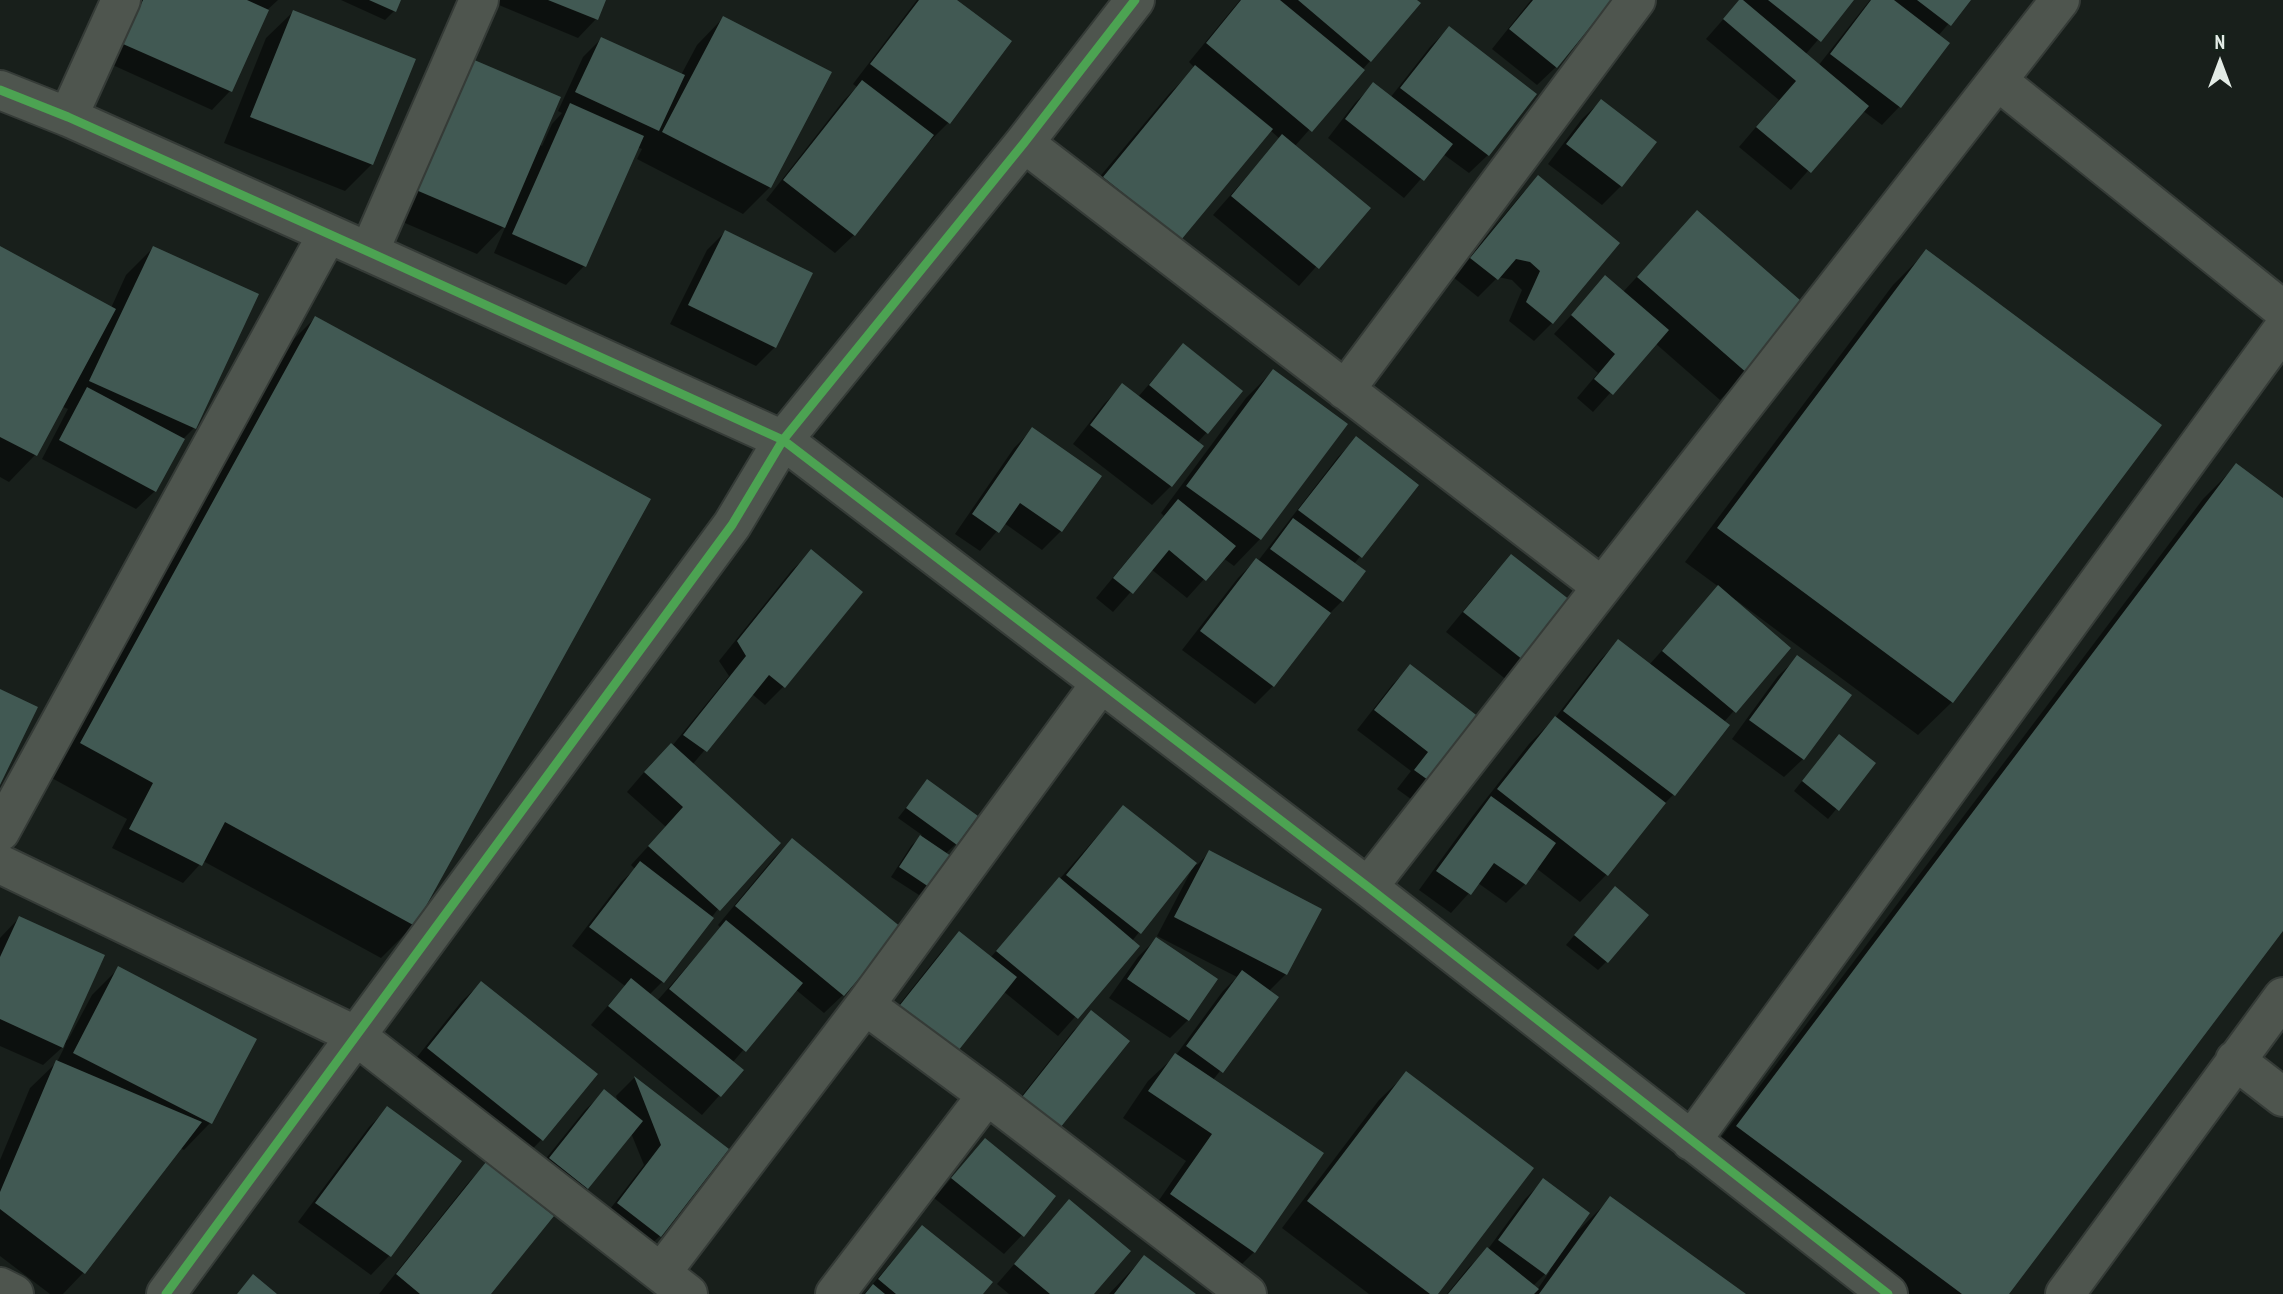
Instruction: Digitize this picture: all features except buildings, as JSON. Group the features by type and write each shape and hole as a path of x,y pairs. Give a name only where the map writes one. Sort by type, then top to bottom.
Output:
{"street":[{"path":"68,117 121,0"},
{"path":"369,252 479,0"},
{"path":"166,1294 732,525 783,440 1024,143 1135,0"},
{"path":"1345,390 1636,0"},
{"path":"1368,887 2060,0"},
{"path":"1997,82 2283,310"},
{"path":"0,90 68,117 783,440 1368,887 1888,1294"},
{"path":"1024,143 1601,586"},
{"path":"0,832 327,235"},
{"path":"1691,1141 2283,329"},
{"path":"0,864 355,1035 675,1283 865,1005 1101,683"},
{"path":"2065,1294 2283,997"},
{"path":"865,1005 988,1095 1247,1294"},
{"path":"2235,1060 2283,1097"},
{"path":"835,1294 988,1095"},
{"path":"0,1287 14,1294"}],"cycle path":[{"path":"166,1294 732,525 783,440 1024,143 1135,0"},
{"path":"0,90 68,117 783,440 1368,887 1888,1294"}]}
